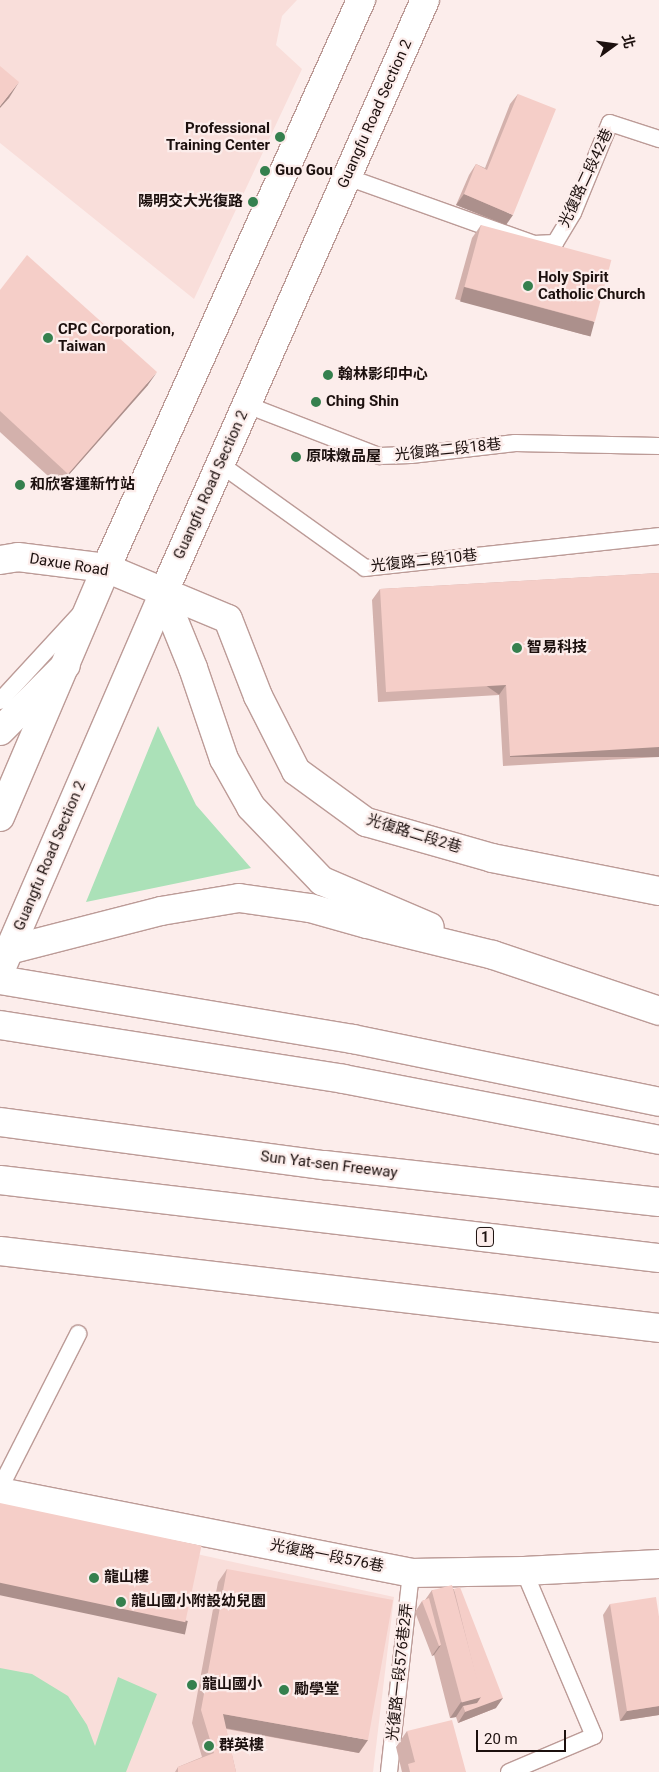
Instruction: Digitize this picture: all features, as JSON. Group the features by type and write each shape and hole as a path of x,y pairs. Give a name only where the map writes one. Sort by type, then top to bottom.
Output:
{"main road":[{"path":"0,817 106,568 361,0"},
{"name":"Guangfu Road Section 2","path":"3,960 425,0"},
{"name":"Daxue Road","path":"0,560 18,556 106,568 163,594"},
{"path":"163,594 193,668 224,759 251,807 322,881 493,955 659,1011"},
{"name":"光復路二段2巷","path":"163,594 228,619 258,696 296,771 366,822 492,858 659,890"},
{"path":"0,731 66,665"},
{"path":"3,960 160,911 239,898 310,908 493,955"},
{"path":"0,980 353,1039 659,1102"},
{"path":"0,1026 343,1079 659,1140"},
{"name":"Sun Yat-sen Freeway","path":"0,1122 324,1165 659,1202"},
{"name":"1","path":"0,1180 659,1258"},
{"path":"0,1251 659,1328"},
{"name":"光復路一段576巷","path":"0,1490 411,1573 524,1571 659,1564"}],"lane":[{"name":"光復路二段42巷","path":"347,177 534,244 555,242 572,213 610,123 659,139"},
{"name":"光復路二段18巷","path":"247,405 379,456 411,455 515,443 659,446"},
{"name":"光復路二段10巷","path":"220,464 365,568 659,536"},
{"path":"0,701 93,600"},
{"path":"0,1490 78,1334"},
{"path":"509,1772 594,1736 524,1571"},
{"name":"光復路一段576巷2弄","path":"389,1772 411,1573"}],"shaded area":[{"path":"0,0 297,0 282,16 276,45 302,69 194,299 0,143"},
{"name":"龍山國小","path":"0,1511 394,1597 373,1772 0,1772"}],"green space":[{"path":"158,726 196,805 251,868 86,902"},
{"path":"0,1668 32,1674 68,1696 87,1725 95,1746 118,1677 157,1694 126,1772 0,1772"}],"building":[{"path":"0,66 19,82 0,106"},
{"path":"518,94 556,109 513,215 464,194 476,164 487,170"},
{"name":"Holy Spirit Catholic Church","path":"481,225 611,260 595,322 464,287"},
{"name":"CPC Corporation, Taiwan","path":"27,255 157,372 68,474 0,411 0,290"},
{"name":"智易科技","path":"659,573 659,747 510,756 506,685 386,692 380,589"},
{"name":"龍山樓","path":"0,1503 201,1546 185,1622 0,1583"},
{"name":"勵學堂","path":"227,1569 393,1600 368,1740 223,1714 236,1772 178,1772 178,1767 214,1753 201,1710"},
{"path":"452,1585 482,1697 462,1702 432,1590"},
{"path":"460,1587 503,1698 465,1712 463,1706 477,1703 481,1697 454,1589"},
{"path":"656,1597 659,1617 659,1706 627,1711 610,1604"},
{"path":"429,1598 441,1645 439,1646 422,1601"},
{"path":"452,1720 466,1772 410,1772 408,1764 415,1762 407,1731"}],"place":[{"name":"Professional Training Center","path":"280,137"},
{"name":"Guo Gou","path":"265,171"},
{"name":"陽明交大光復路","path":"253,202"},
{"name":"Holy Spirit Catholic Church","path":"528,286"},
{"name":"CPC Corporation, Taiwan","path":"48,338"},
{"name":"翰林影印中心","path":"328,375"},
{"name":"Ching Shin","path":"316,402"},
{"name":"原味燉品屋","path":"296,457"},
{"name":"和欣客運新竹站","path":"20,485"},
{"name":"智易科技","path":"517,648"},
{"name":"龍山樓","path":"94,1578"},
{"name":"龍山國小附設幼兒園","path":"121,1602"},
{"name":"龍山國小","path":"192,1685"},
{"name":"勵學堂","path":"284,1690"},
{"name":"群英樓","path":"209,1746"}]}
